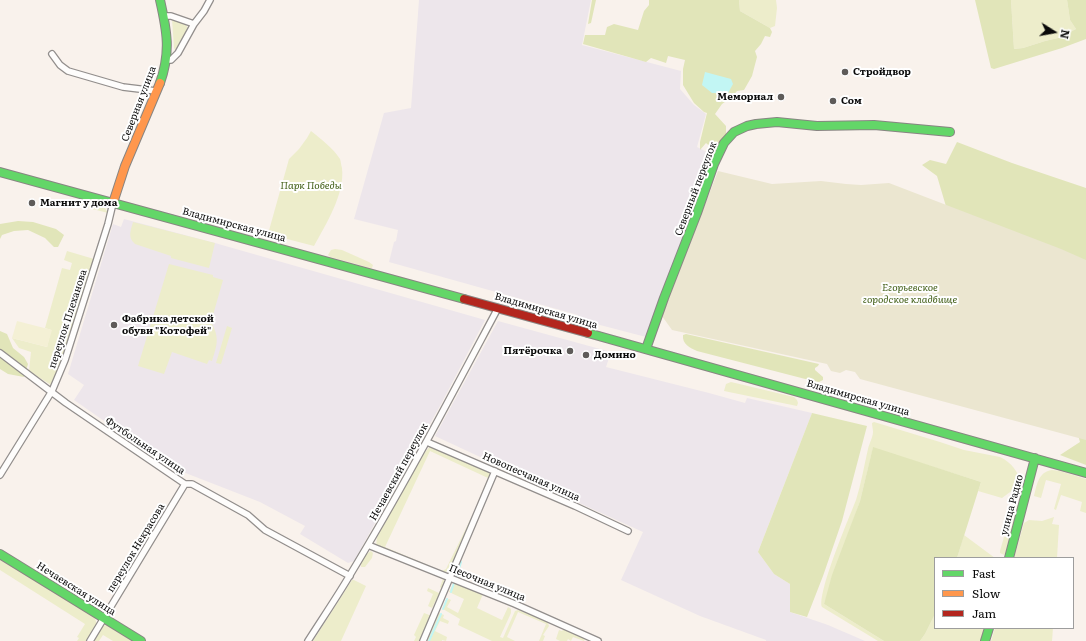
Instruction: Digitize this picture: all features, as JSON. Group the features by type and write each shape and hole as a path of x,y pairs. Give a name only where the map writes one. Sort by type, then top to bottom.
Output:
{"street":[{"path":"160,0 167,43 166,60"},
{"name":"Северная улица","path":"113,203 123,172 162,75 166,60 171,60 178,53 194,24 210,0"},
{"path":"163,16 172,16 194,24"},
{"path":"52,54 60,65 68,71 123,87 156,91"},
{"name":"Северный переулок","path":"646,349 652,327 716,160 727,139 733,133 749,125 762,122 818,126 883,126 950,132"},
{"name":"Владимирская улица","path":"0,172 646,349 1086,473"},
{"name":"переулок Плеханова","path":"0,475 52,391 65,360 108,224 113,203"},
{"name":"Нечаевский переулок","path":"308,641 350,576 427,442 498,308"},
{"name":"Футбольная улица","path":"0,353 66,403 185,484 192,484 248,514 265,530 350,576"},
{"name":"Новопесчаная улица","path":"427,442 575,506 628,531"},
{"name":"улица Радио","path":"1008,557 1035,458"},
{"path":"423,641 495,471"},
{"name":"переулок Некрасова","path":"90,641 185,484"},
{"name":"Песочная улица","path":"368,545 515,604 598,641"},
{"name":"Нечаевская улица","path":"0,554 141,641"},
{"path":"985,641 989,629"}],"shaded area":[{"path":"419,0 591,0 582,45 681,71 680,89 694,105 706,114 697,147 715,156 646,337 577,319 578,315 389,262 398,230 354,219 384,113 411,108"},
{"path":"124,219 215,243 485,320 441,404 354,561 348,563 300,534 305,526 260,502 183,472 156,457 74,400 84,385 68,374 113,224 121,227"},
{"path":"17,321 52,330 47,347 12,338"},
{"path":"498,321 611,352 606,367 745,403 747,398 812,413 758,552 774,574 790,584 790,612 828,625 865,641 766,641 700,616 621,580 643,532 435,436"}],"green space":[{"path":"592,0 596,0 591,23 588,24"},
{"path":"649,0 739,0 740,11 770,28 772,32 770,37 765,36 755,51 757,57 752,76 744,90 737,91 732,97 722,104 715,114 726,126 726,135 716,152 706,143 700,150 700,142 707,113 694,103 683,85 683,69 685,60 668,56 666,63 651,58 646,62 583,44 585,35 605,35 607,27 614,24 638,30 644,11 649,5"},
{"path":"739,0 776,0 777,8 775,26 770,28 740,11"},
{"path":"975,0 1011,0 1014,49 1023,48 1058,38 1076,29 1070,20 1067,0 1086,0 1086,39 994,69 991,68"},
{"path":"1011,0 1067,0 1070,20 1076,29 1058,38 1023,48 1014,49"},
{"path":"172,19 180,21 188,28 180,46 175,50 174,48"},
{"name":"Парк Победы","path":"311,131 334,151 340,159 342,168 341,188 338,198 329,219 314,246 268,234 289,159 299,149"},
{"path":"957,142 1012,163 1086,188 1086,465 1060,455 1080,442 1076,428 953,230 937,176 922,165 930,160 946,164"},
{"name":"Егорьевское городское кладбище","path":"718,171 772,184 821,181 861,185 889,183 1086,260 1086,440 860,379 855,372 846,370 840,373 831,371 827,364 672,330 662,316"},
{"path":"85,202 105,208 108,213 81,206 82,203"},
{"path":"18,221 33,222 56,229 64,235 58,247 54,247 45,238 28,230 14,231 2,235 0,239 0,224"},
{"path":"133,222 215,243 209,268 171,258 171,256 135,244 130,236"},
{"path":"331,250 342,250 369,262 373,265 372,268 330,257 328,255"},
{"path":"67,251 94,259 63,358 51,385 29,371 31,352 19,348 12,338 47,347 51,330 45,328 62,268 70,270 72,263 64,260"},
{"path":"169,264 213,275 213,277 223,280 211,322 217,337 212,361 209,360 207,364 172,352 164,374 138,366"},
{"path":"227,326 232,328 221,364 216,363"},
{"path":"0,331 7,334 13,348 24,357 28,364 24,377 8,374 0,369"},
{"path":"686,334 819,364 815,370 823,377 823,380 819,382 813,381 697,351 685,343 683,335"},
{"path":"731,382 794,397 798,403 797,406 724,391 726,384"},
{"path":"812,413 867,426 842,521 807,617 790,612 790,584 774,574 758,552"},
{"path":"874,422 964,450 1000,457 1014,468 1021,484 1002,498 978,491 981,482 873,448 860,501 824,604 884,641 878,641 822,607 824,587 858,494 868,449 873,434 872,423"},
{"path":"431,445 491,473 479,505 477,504 488,478 430,451 385,547 442,571 446,569 473,514 475,515 450,569 442,573 376,546 377,537 411,475"},
{"path":"873,447 981,482 957,557 934,557 934,616 920,641 884,641 824,604 832,575 860,501"},
{"path":"1052,470 1086,479 1086,513 1080,511 1082,502 1061,495 1056,510 1054,509 1061,484 1046,480 1041,498 1034,496 1037,483 1041,476 1047,471"},
{"path":"1015,501 1018,504 1004,555 1000,553 1000,551 1004,537 1007,537 1012,520 1009,516 1012,503"},
{"path":"1054,517 1052,524 1059,525 1057,557 1014,557 1024,523 1029,520 1042,521"},
{"path":"964,535 994,557 957,557"},
{"path":"371,551 373,553 372,558 365,567 361,567 365,556"},
{"path":"380,553 444,579 445,582 439,600 436,600 432,608 428,606 433,594 427,591 428,588 439,593 443,579"},
{"path":"0,558 94,617 96,620 96,626 88,641 77,641 79,638 77,637 85,624 0,570"},
{"path":"352,580 366,586 341,641 313,641"},
{"path":"454,582 483,594 477,608 502,620 508,607 511,609 511,613 500,637 503,638 515,611 518,610 547,621 549,626 543,635 545,636 543,641 539,641 546,624 518,612 507,637 515,641 492,641 458,625 460,619 443,609 447,600 449,599 451,600 447,607 458,613 464,599 449,592"},
{"path":"424,613 432,616 421,641 414,641 416,637 414,635"},
{"path":"439,613 444,615 443,618 449,621 448,624 440,621 435,631 447,637 446,641 427,641"},
{"path":"934,616 934,629 985,629 981,641 920,641"},
{"path":"107,625 132,641 113,641 103,635 99,641 92,641 103,626"},
{"path":"567,629 585,638 584,641 573,637 571,641 568,639 567,641 560,641 556,639 559,630 562,631"},
{"path":"995,629 1053,629 1052,641 991,641"}],"water":[{"path":"705,72 731,79 733,84 728,93 712,93 702,85"}],"waterway":[{"path":"457,576 461,562"},
{"path":"451,592 454,583"},
{"path":"443,609 447,599"},
{"path":"429,641 441,614"}],"traffic: fast":[{"path":"160,0 166,32 167,51 160,83"},
{"path":"646,349 714,164 724,143 734,132 747,126 777,122 817,126 874,125 950,132"},
{"path":"0,172 464,299"},
{"path":"588,333 1086,473"},
{"path":"1009,557 1035,458"},
{"path":"0,554 141,641"},
{"path":"985,641 989,629"}],"traffic: slow":[{"path":"113,203 125,166 160,83"}],"traffic: jam":[{"path":"464,299 588,333"}],"place":[{"name":"Стройдвор","path":"845,72"},
{"name":"Мемориал","path":"781,97"},
{"name":"Сом","path":"833,101"},
{"name":"Магнит у дома","path":"32,203"},
{"name":"Фабрика детской обуви \"Котофей\"","path":"114,325"},
{"name":"Пятёрочка","path":"570,351"},
{"name":"Домино","path":"586,355"}]}
